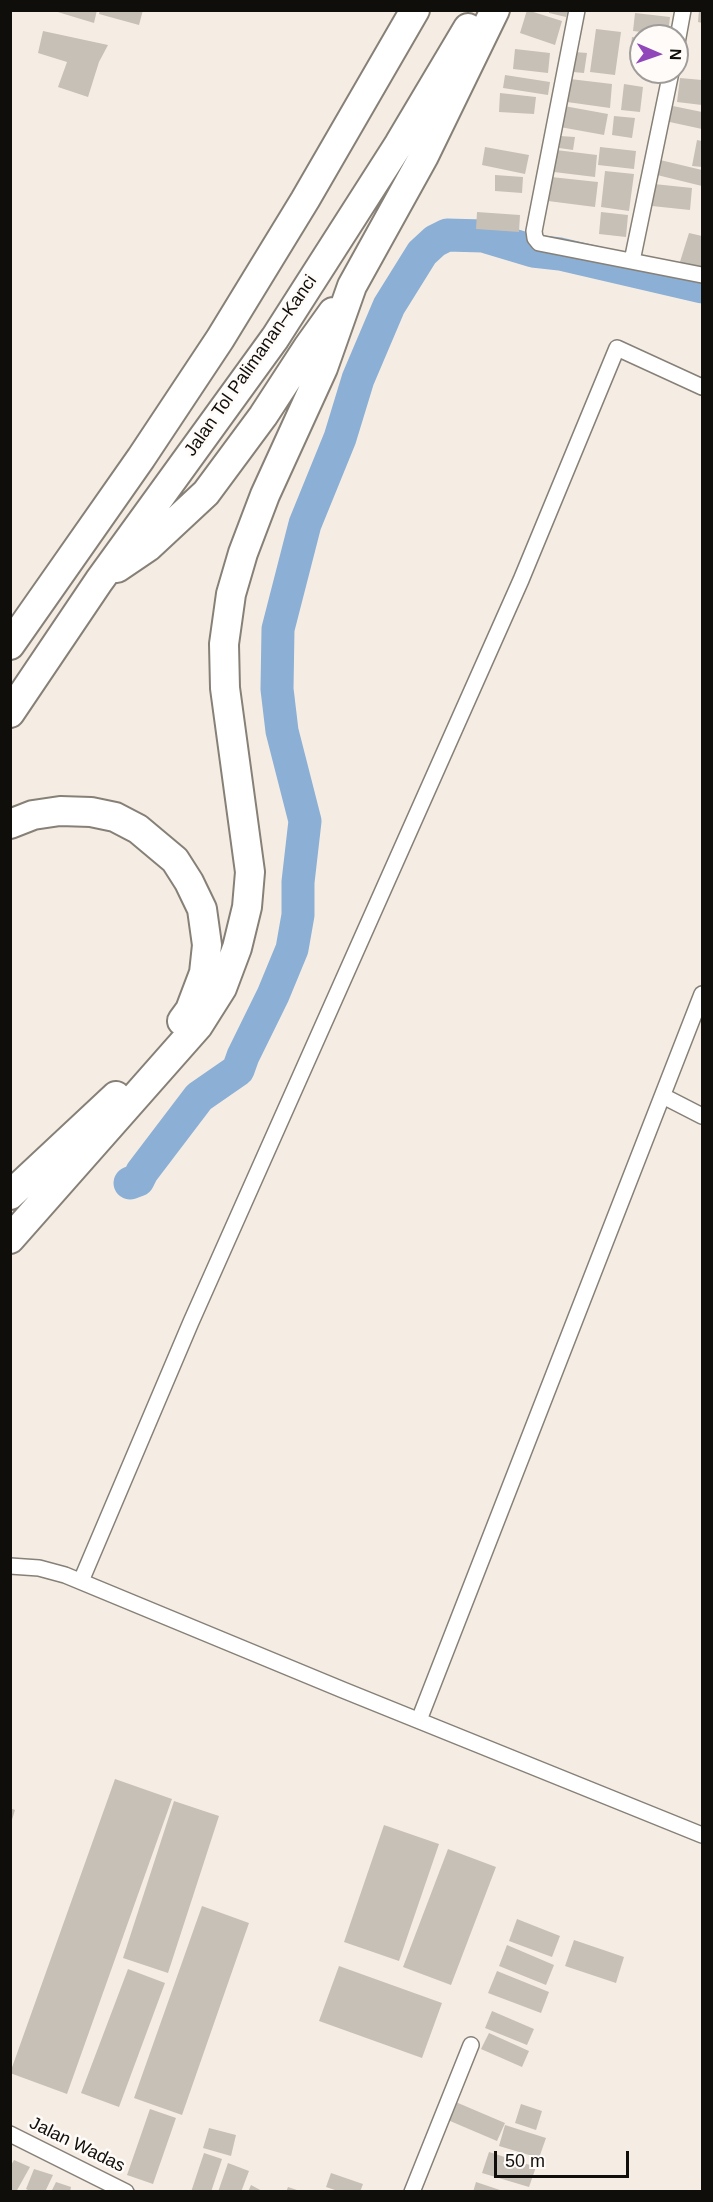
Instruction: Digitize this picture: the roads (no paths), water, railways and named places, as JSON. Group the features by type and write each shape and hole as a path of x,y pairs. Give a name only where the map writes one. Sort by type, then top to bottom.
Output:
{"highway":[{"path":"10,645 141,458 220,339 305,200 415,10"},
{"name":"Jalan Tol Palimanan–Kanci","path":"10,713 99,581 275,338 399,144 479,10"},
{"path":"99,581 148,547 206,493 263,416 308,347 352,286 424,156 495,10"},
{"path":"10,1239 198,1026 222,988 237,948 247,907 249,872 225,688 224,644 231,594 243,553 265,495 323,368 352,286"},
{"path":"10,824 33,815 81,811 115,817 138,829 175,860 189,882 202,909 207,945 204,973 190,1010 163,1049 10,1195"}],"street":[{"path":"577,10 534,231 535,238 539,243 702,275"},
{"path":"632,261 669,84"},
{"path":"81,1581 201,1300 521,580 617,348 702,387"},
{"path":"419,1720 702,994"},
{"path":"663,1096 702,1116"},
{"path":"10,1566 39,1568 81,1581 702,1835"},
{"path":"412,2192 471,2045"},
{"name":"Jalan Wadas","path":"10,2134 126,2192"}],"waterway":[{"path":"130,1183 138,1180 199,1097 238,1070 292,949 298,915 298,882 305,821 282,731 277,689 278,629 305,524 340,438 358,379 389,306 422,253 435,241 447,235 483,236 533,251 560,254 702,287"}]}
